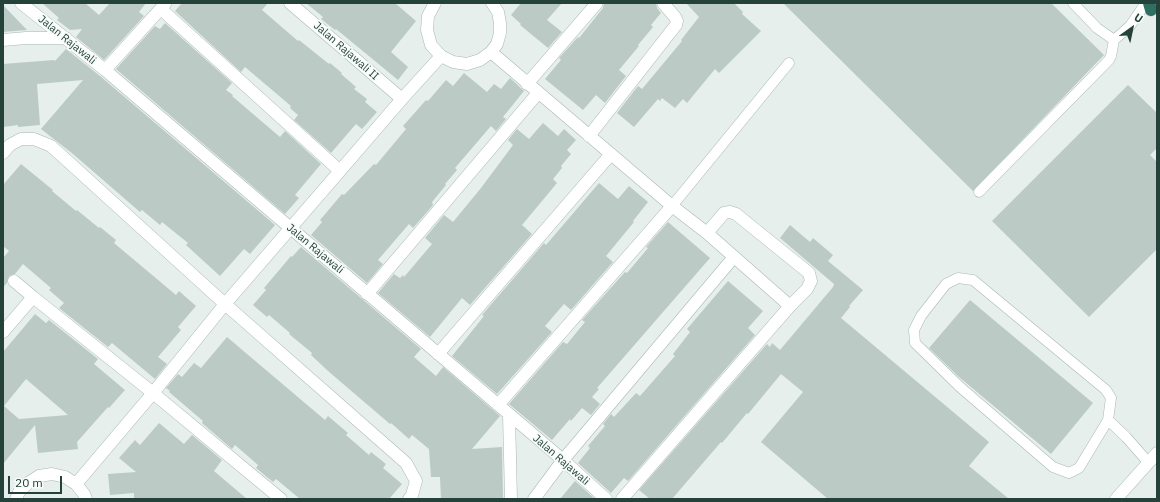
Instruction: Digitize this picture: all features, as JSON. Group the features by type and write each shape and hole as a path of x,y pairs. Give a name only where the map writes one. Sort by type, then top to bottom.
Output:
{"street":[{"name":"Jalan Rajawali","path":"21,3 105,70 563,460 606,499"},
{"name":"Jalan Rajawali II","path":"290,3 402,99"},
{"path":"435,3 428,16 427,30 431,45 441,56 453,62 467,64 480,60 491,52 497,44 500,33 500,23 498,12 492,3"},
{"path":"528,84 597,3"},
{"path":"589,136 676,25 676,17 663,3"},
{"path":"105,70 163,6 340,171"},
{"path":"3,40 26,38 66,38"},
{"path":"491,52 672,206 707,233 733,258 790,306"},
{"path":"76,484 153,393 225,304 441,56"},
{"path":"367,294 538,93"},
{"path":"3,153 10,145 21,139 34,139 50,146 225,304 406,463 416,481 412,495 408,499"},
{"path":"438,354 611,154"},
{"path":"498,405 672,206"},
{"path":"622,499 790,306 807,289 811,281 809,273 736,214 730,212 724,213 707,233"},
{"path":"534,499 563,460 733,258"},
{"path":"14,281 153,393 273,497"},
{"path":"3,332 33,297"},
{"path":"509,414 511,499"},
{"path":"1116,499 1157,453"},
{"path":"16,499 19,492 28,483 39,476 52,474 65,477 76,484 86,499"}],"lane":[{"path":"1073,3 1097,28 1114,40"},
{"path":"979,192 1109,60 1114,40 1149,7"},
{"path":"672,206 789,63"},
{"path":"958,278 973,280 1106,390 1111,398 1108,420 1079,468 1069,473 1053,467 960,387 915,342 914,330 921,316 946,284 958,278"},
{"path":"1108,420 1126,437 1148,462"}],"building":[{"path":"42,3 85,3 99,15 110,3 146,3 139,12 144,16 104,60 76,37 82,29 70,30 57,20 59,18"},
{"path":"182,3 268,3 262,10 298,41 299,40 342,73 341,74 356,87 354,89 367,99 365,102 377,112 362,129 356,124 331,153 294,120 298,115 290,108 291,106 245,67 241,72 175,11"},
{"path":"306,3 395,3 416,21 391,52 408,67 398,80 336,29 335,30 321,19 323,17"},
{"path":"521,3 562,3 547,20 562,32 548,48 520,25 521,24 511,15"},
{"path":"604,3 656,3 657,8 661,13 651,25 653,27 638,45 639,46 619,70 626,76 605,103 596,95 583,110 545,79 561,60 559,58 578,37 579,38 603,8"},
{"path":"686,3 734,3 743,12 742,14 761,31 719,73 715,69 687,103 683,99 675,108 662,98 660,101 658,99 634,127 617,113 638,86 642,89 682,41 681,40 699,17"},
{"path":"783,3 1051,3 1104,55 973,191"},
{"path":"3,5 27,30 3,32"},
{"path":"165,23 232,83 226,90 233,95 232,96 280,137 285,131 321,164 295,195 299,198 285,214 116,69 155,26 160,29"},
{"path":"66,49 100,76 275,225 250,254 244,249 220,276 186,245 188,243 162,222 160,225 142,210 140,212 73,154 41,129 83,80 37,84 40,125 3,127 3,64 55,61"},
{"path":"464,73 487,92 494,84 501,89 510,78 524,91 503,117 506,119 496,131 491,126 455,168 457,170 432,202 433,205 413,228 409,224 378,260 383,264 367,283 311,235 322,222 320,220 342,194 344,195 374,164 376,165 406,129 403,126 426,100 428,101 446,80 453,86"},
{"path":"1128,85 1157,113 1157,148 1150,155 1157,162 1157,249 1089,317 992,221"},
{"path":"543,123 558,136 564,129 576,140 567,150 571,154 553,179 557,183 522,225 532,234 470,305 462,298 430,337 378,293 394,274 400,278 403,275 404,277 432,244 425,238 444,215 453,222 513,145 508,140 517,129 529,139"},
{"path":"21,164 76,211 77,210 116,240 114,243 176,295 179,291 196,306 178,327 181,330 158,357 167,364 155,379 112,343 108,347 59,308 64,303 49,290 51,288 23,264 15,274 9,276 7,283 3,287 3,258 9,251 3,246 3,185"},
{"path":"599,183 618,199 629,186 648,202 633,221 634,222 606,256 613,262 571,310 564,304 545,326 552,332 497,394 452,356 484,316 482,315 544,243 546,245"},
{"path":"668,222 710,258 597,388 599,389 592,397 600,404 591,415 582,408 571,421 570,419 552,440 509,404 563,342 567,344 585,322 582,320 625,272 627,273 648,248 646,247"},
{"path":"790,225 810,242 813,238 833,255 828,261 863,290 841,318 989,442 969,466 1009,499 828,499 761,442 803,392 781,374 748,414 747,413 722,443 721,442 672,499 650,499 639,490 767,344 770,347 772,343 780,350 833,287 834,284 780,238"},
{"path":"301,247 421,349 414,357 436,376 443,367 500,416 472,449 502,447 503,498 441,499 440,477 431,477 429,449 412,435 409,439 391,423 390,424 328,371 311,355 312,353 289,334 290,333 269,315 267,317 253,305 266,290 264,288 291,256 292,257"},
{"path":"728,281 763,311 748,328 755,335 628,481 624,478 611,493 578,463 590,448 588,446 605,426 603,424 611,414 614,417 636,393 640,396 675,356 673,354 690,332 687,329"},
{"path":"970,300 1093,403 1051,454 959,377 929,348"},
{"path":"35,314 46,323 49,320 98,359 94,364 125,390 77,442 78,449 38,453 35,425 3,464 3,352","holes":["26,379 68,415 19,419 4,406"]},
{"path":"227,337 325,420 328,416 348,433 346,435 369,455 371,452 386,464 383,468 402,484 389,499 300,499 276,479 273,482 256,468 258,465 235,445 232,449 202,423 203,421 169,392 170,391 166,388 178,374 182,377 194,363 201,368"},
{"path":"159,423 184,444 192,435 222,460 214,471 247,499 134,499 134,493 110,495 108,474 136,472 119,458 135,440 140,445"},
{"path":"575,481 595,499 560,499"}]}
